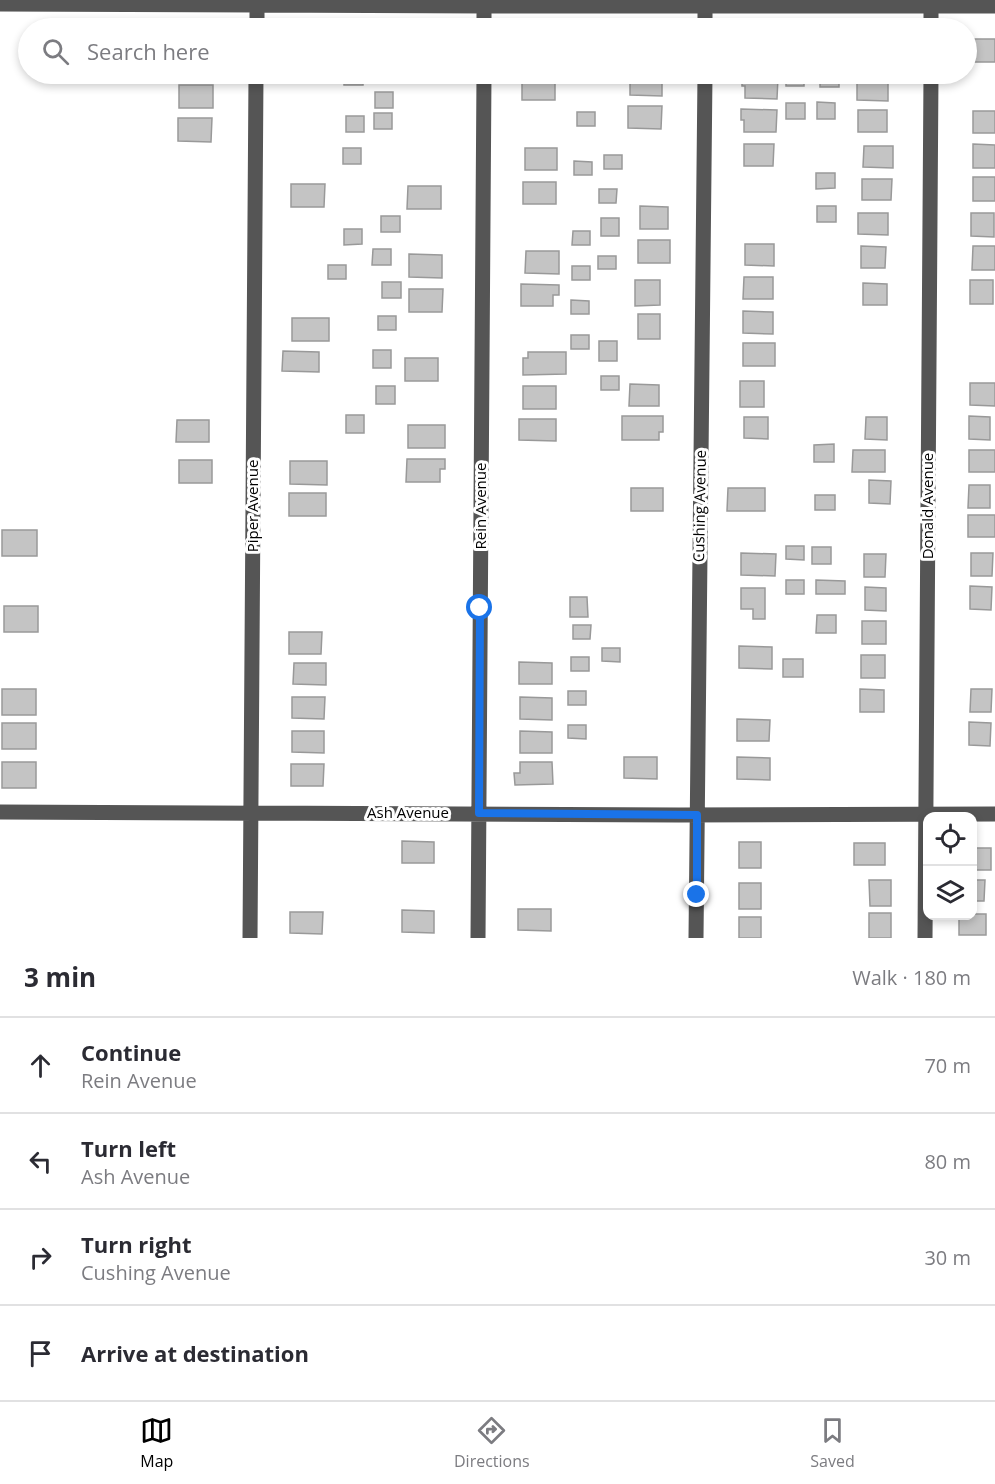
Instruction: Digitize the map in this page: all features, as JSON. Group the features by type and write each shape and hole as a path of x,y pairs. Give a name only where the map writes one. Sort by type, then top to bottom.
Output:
{"street":[{"path":"0,4 931,3 995,6"},
{"name":"Piper Avenue","path":"250,938 256,84"},
{"name":"Rein Avenue","path":"478,938 484,84"},
{"name":"Cushing Avenue","path":"696,938 705,84"},
{"name":"Donald Avenue","path":"926,812 931,84"},
{"name":"Ash Avenue","path":"0,812 923,814"},
{"name":"Ash Avenue","path":"977,814 995,814"},
{"name":"Donald Avenue","path":"925,938 926,866"}],"building":[{"path":"977,39 995,39 995,62 977,62"},
{"path":"522,84 555,84 555,100 522,100"},
{"path":"630,84 662,84 662,96 630,95"},
{"path":"742,84 778,84 777,99 745,98 745,86"},
{"path":"786,84 804,84 804,86 786,86"},
{"path":"820,84 839,84 839,87 820,87"},
{"path":"857,84 888,84 888,101 857,100"},
{"path":"179,85 213,85 213,108 179,108"},
{"path":"375,92 393,92 393,108 375,108"},
{"path":"817,102 835,103 835,119 817,119"},
{"path":"786,103 805,103 805,119 786,119"},
{"path":"628,106 662,106 661,129 628,128"},
{"path":"741,109 777,110 776,132 744,132"},
{"path":"858,110 887,110 887,132 858,132"},
{"path":"973,111 995,111 995,133 973,133"},
{"path":"577,112 595,112 595,126 577,126"},
{"path":"374,113 392,113 392,129 374,129"},
{"path":"346,116 364,116 364,132 346,132"},
{"path":"178,118 212,118 211,142 178,141"},
{"path":"744,144 774,144 773,166 744,166"},
{"path":"973,144 995,145 995,168 973,168"},
{"path":"864,146 893,146 893,168 863,167"},
{"path":"343,148 361,148 361,164 343,164"},
{"path":"525,148 557,148 557,170 525,170"},
{"path":"604,155 622,155 622,169 604,169"},
{"path":"574,161 592,162 592,175 574,175"},
{"path":"816,173 835,173 835,188 816,189"},
{"path":"973,177 995,177 995,201 973,201"},
{"path":"862,179 892,179 891,200 862,200"},
{"path":"523,182 556,182 556,204 523,204"},
{"path":"291,184 325,184 324,207 291,207"},
{"path":"408,186 441,186 441,209 407,209"},
{"path":"599,189 617,189 616,203 599,203"},
{"path":"640,206 668,207 668,229 640,229"},
{"path":"817,206 836,206 836,222 817,222"},
{"path":"858,213 888,213 888,235 858,234"},
{"path":"971,213 994,213 994,237 971,236"},
{"path":"381,216 400,216 400,232 381,232"},
{"path":"601,218 619,218 619,236 601,236"},
{"path":"344,229 362,229 362,244 344,245"},
{"path":"573,231 590,231 590,245 572,245"},
{"path":"638,240 670,240 670,263 638,263"},
{"path":"745,244 774,244 774,266 745,265"},
{"path":"861,246 886,247 885,268 861,268"},
{"path":"973,246 995,246 995,270 972,270"},
{"path":"373,249 391,249 391,265 372,265"},
{"path":"526,251 559,251 559,274 525,273"},
{"path":"409,254 442,255 442,278 409,277"},
{"path":"598,256 616,256 616,269 598,269"},
{"path":"328,265 346,265 346,279 328,279"},
{"path":"572,266 590,266 590,280 572,280"},
{"path":"744,277 773,277 773,299 743,299"},
{"path":"635,280 660,280 660,305 635,306"},
{"path":"970,280 993,280 993,304 970,304"},
{"path":"382,282 401,282 401,298 382,298"},
{"path":"863,283 887,284 887,305 863,305"},
{"path":"521,284 559,285 559,295 553,295 553,306 521,306"},
{"path":"409,289 443,289 442,312 409,312"},
{"path":"571,300 589,301 589,314 571,314"},
{"path":"743,311 773,312 773,334 743,333"},
{"path":"638,314 660,314 660,339 638,339"},
{"path":"378,316 396,316 396,330 378,330"},
{"path":"292,318 329,318 329,341 292,341"},
{"path":"571,335 589,335 589,349 571,349"},
{"path":"599,341 617,341 617,361 599,361"},
{"path":"743,343 775,343 775,366 743,366"},
{"path":"373,350 391,350 391,368 373,368"},
{"path":"283,351 319,352 319,372 282,371"},
{"path":"528,352 566,352 566,374 523,375 523,358 528,358"},
{"path":"405,358 438,358 438,381 405,381"},
{"path":"601,376 619,376 619,390 601,390"},
{"path":"740,381 764,381 764,407 740,407"},
{"path":"970,383 995,383 995,406 970,405"},
{"path":"630,384 659,385 659,406 629,406"},
{"path":"376,386 395,386 395,404 376,404"},
{"path":"523,386 556,386 556,409 523,409"},
{"path":"346,415 364,415 364,433 346,433"},
{"path":"622,416 663,416 663,432 659,432 659,440 622,440"},
{"path":"969,416 990,417 990,440 969,439"},
{"path":"744,417 768,417 768,439 744,438"},
{"path":"866,417 887,417 887,440 865,439"},
{"path":"519,419 556,419 556,441 519,440"},
{"path":"177,420 209,420 209,442 176,442"},
{"path":"408,425 445,425 445,448 408,448"},
{"path":"834,444 834,462 814,462 814,445"},
{"path":"853,450 885,450 885,472 852,472"},
{"path":"969,450 995,450 995,472 969,472"},
{"path":"407,459 445,459 445,469 440,469 440,482 406,482"},
{"path":"179,460 212,460 212,483 179,483"},
{"path":"290,461 327,461 327,485 290,484"},
{"path":"869,480 891,481 890,504 869,503"},
{"path":"969,485 990,485 990,508 968,508"},
{"path":"631,488 663,488 663,511 631,511"},
{"path":"728,488 765,488 765,511 727,511"},
{"path":"289,493 326,493 326,516 289,516"},
{"path":"815,495 835,495 835,510 815,510"},
{"path":"968,515 995,515 995,537 968,537"},
{"path":"2,530 37,530 37,556 2,556"},
{"path":"786,546 804,546 804,560 786,559"},
{"path":"812,547 831,547 831,564 812,564"},
{"path":"741,553 776,554 775,576 741,575"},
{"path":"971,553 993,553 992,576 971,576"},
{"path":"864,554 886,554 885,577 864,577"},
{"path":"786,580 804,580 804,594 786,594"},
{"path":"816,580 845,581 845,594 816,594"},
{"path":"970,586 992,587 991,610 970,609"},
{"path":"865,587 886,588 886,611 865,610"},
{"path":"741,588 765,588 765,619 753,619 753,609 741,609"},
{"path":"570,597 587,597 588,617 570,617"},
{"path":"4,606 38,606 38,632 4,632"},
{"path":"817,615 836,615 836,633 816,633"},
{"path":"862,621 886,621 886,644 862,644"},
{"path":"573,625 591,625 590,639 573,639"},
{"path":"289,632 322,632 321,654 289,654"},
{"path":"739,646 772,647 772,669 739,668"},
{"path":"602,648 620,648 620,662 602,661"},
{"path":"861,655 885,655 885,678 861,678"},
{"path":"571,657 589,657 589,671 571,671"},
{"path":"783,659 803,659 803,677 783,677"},
{"path":"519,662 552,663 552,684 519,684"},
{"path":"294,663 326,663 326,685 293,684"},
{"path":"2,689 36,689 36,715 2,715"},
{"path":"860,689 884,690 884,712 860,712"},
{"path":"971,689 992,689 991,712 970,712"},
{"path":"568,691 586,691 586,705 568,705"},
{"path":"292,697 325,697 324,719 292,718"},
{"path":"520,697 552,698 552,720 520,719"},
{"path":"737,719 770,720 769,741 737,741"},
{"path":"969,722 991,723 990,746 969,745"},
{"path":"2,723 36,723 36,749 2,749"},
{"path":"568,725 586,725 586,739 568,738"},
{"path":"292,731 324,731 324,753 292,752"},
{"path":"520,731 552,732 552,753 520,753"},
{"path":"624,757 657,757 657,779 624,778"},
{"path":"737,757 770,758 770,780 737,779"},
{"path":"2,762 36,762 36,788 2,788"},
{"path":"520,762 552,762 553,784 515,785 514,773 520,773"},
{"path":"291,764 324,764 323,786 291,786"},
{"path":"402,841 434,842 434,863 402,863"},
{"path":"739,842 761,842 761,868 739,868"},
{"path":"854,843 885,843 885,865 854,865"},
{"path":"977,848 991,848 991,870 977,870"},
{"path":"869,880 891,880 891,906 870,906"},
{"path":"977,880 985,880 984,901 977,901"},
{"path":"739,883 761,883 761,909 739,909"},
{"path":"518,909 551,909 551,931 518,930"},
{"path":"402,910 434,911 434,933 402,932"},
{"path":"290,912 323,912 322,934 290,933"},
{"path":"869,913 891,913 891,938 869,938"},
{"path":"977,914 986,914 986,935 959,935 959,920 977,920"},
{"path":"739,917 761,917 761,938 739,938"}],"route":[{"path":"480,608 479,813 697,815 697,895"}]}
